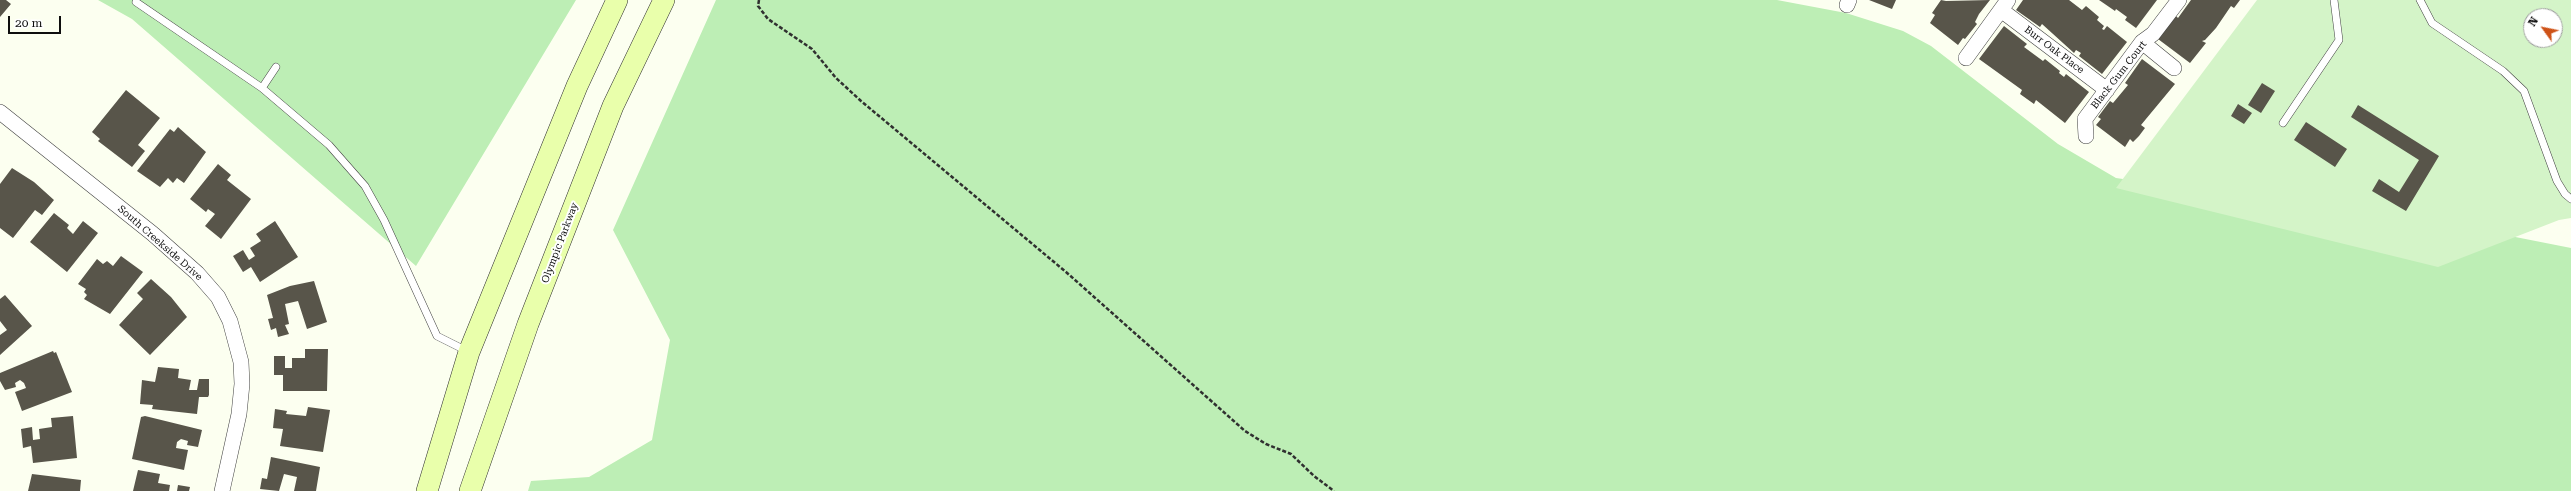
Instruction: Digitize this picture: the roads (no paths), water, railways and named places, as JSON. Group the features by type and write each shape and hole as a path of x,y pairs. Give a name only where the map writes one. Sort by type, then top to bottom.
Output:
{"main road":[{"path":"427,491 469,352 577,86 617,0"},
{"name":"Olympic Parkway","path":"470,491 528,324 613,106 664,0"}],"street":[{"name":"Black Gum Court","path":"2086,136 2085,119 2142,42 2153,34 2179,0"},
{"path":"1966,58 2004,5"},
{"name":"Burr Oak Place","path":"2004,5 2106,90"},
{"path":"2142,42 2174,68"},
{"name":"South Creekside Drive","path":"3,120 158,238 197,273 218,297 230,321 241,362 242,384 239,414 222,491"}],"lane":[{"path":"2283,123 2339,40 2334,0"},
{"path":"2420,0 2432,23 2503,71 2524,91 2557,181 2565,194 2571,199"},
{"path":"136,2 262,88 329,145 365,186 384,220 437,336 469,352"},
{"path":"262,88 276,67"}]}
